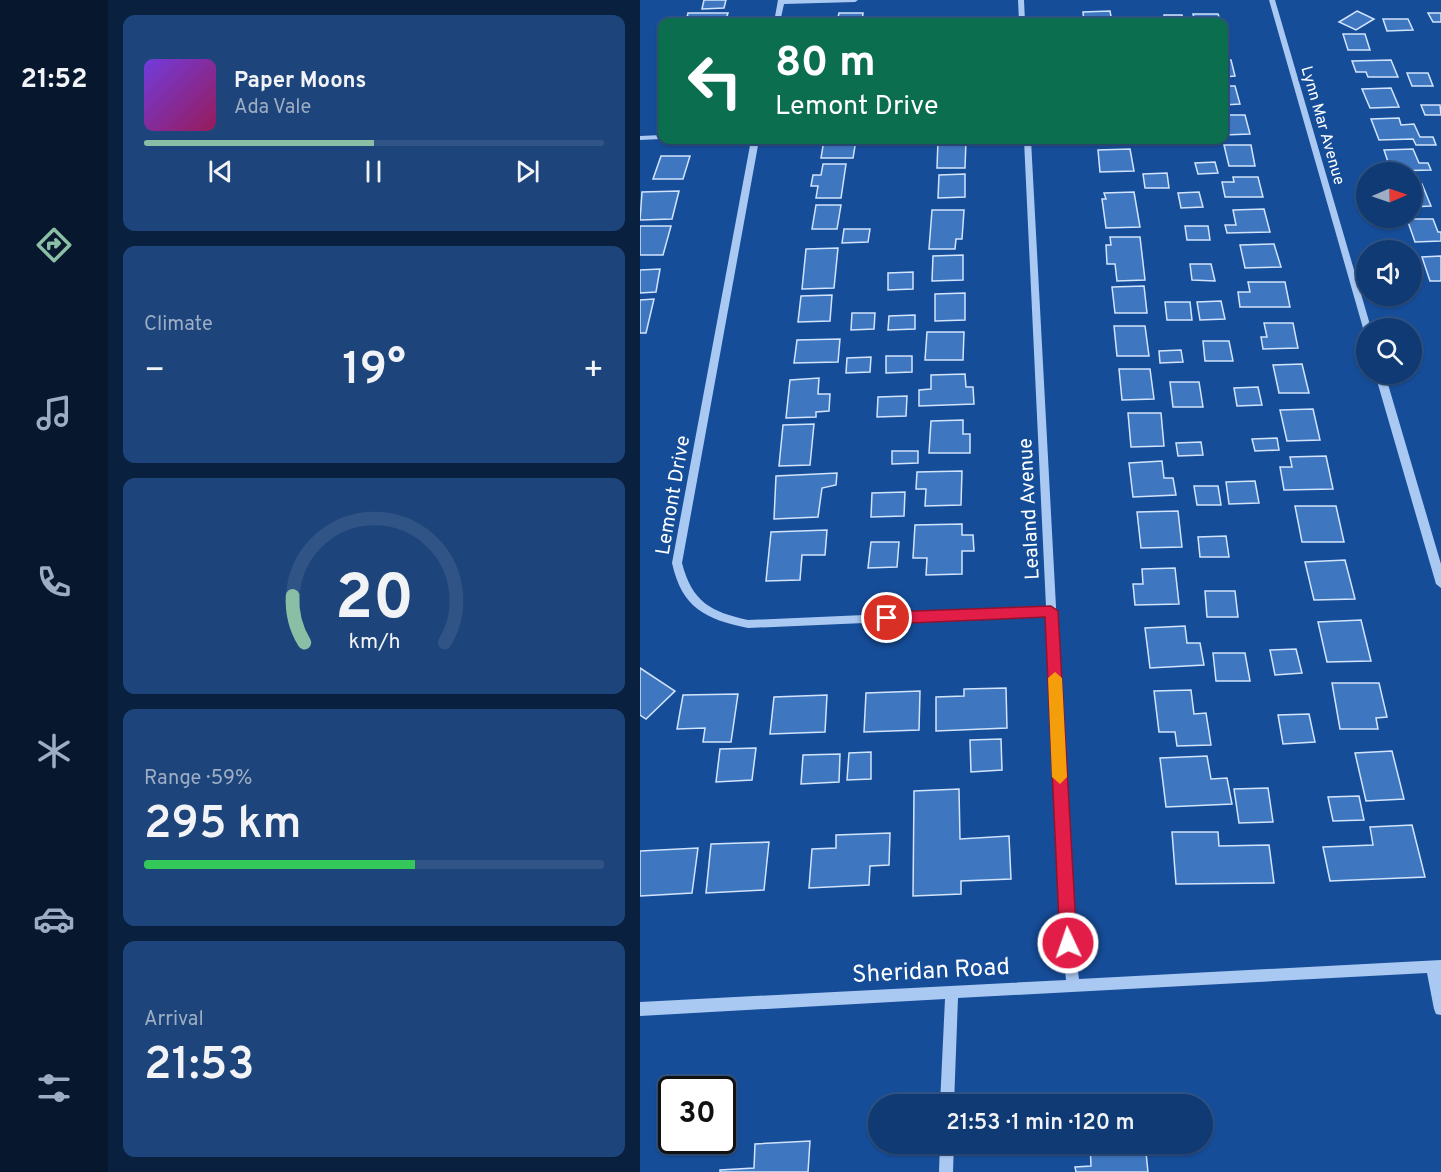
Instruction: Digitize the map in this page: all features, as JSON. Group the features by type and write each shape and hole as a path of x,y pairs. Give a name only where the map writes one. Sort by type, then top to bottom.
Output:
{"street":[{"path":"778,18 781,1 855,0"},
{"path":"1021,0 1022,18"},
{"name":"Lynn Mar Avenue","path":"1272,0 1364,318"},
{"path":"640,138 658,137"},
{"name":"Lemont Drive","path":"754,144 677,563 680,581 689,597 714,615 748,624 1051,611"},
{"name":"Lealand Avenue","path":"1028,144 1051,611 1073,985"},
{"path":"1383,384 1441,584"},
{"path":"1436,966 1441,1009"},
{"name":"Sheridan Road","path":"640,1009 1436,966"},
{"path":"948,1094 952,992"},
{"path":"946,1172 947,1154"}],"building":[{"path":"704,0 726,0 724,8 702,9"},
{"path":"1110,11 1111,18 1084,18 1083,12"},
{"path":"1357,11 1374,19 1356,30 1339,22"},
{"path":"688,13 728,13 726,18 687,18"},
{"path":"839,13 863,13 862,18 838,18"},
{"path":"1428,13 1441,13 1441,22 1433,22"},
{"path":"1193,14 1218,14 1220,18 1194,18"},
{"path":"1164,15 1182,15 1183,18 1164,18"},
{"path":"1383,19 1408,19 1413,30 1387,31"},
{"path":"1343,34 1365,34 1370,50 1348,50"},
{"path":"1228,60 1231,60 1235,76 1228,77"},
{"path":"1391,60 1398,77 1368,77 1366,72 1356,72 1352,61"},
{"path":"1407,73 1428,73 1433,86 1412,86"},
{"path":"1228,86 1235,86 1240,104 1228,105"},
{"path":"1391,88 1399,107 1370,108 1362,89"},
{"path":"1421,105 1440,105 1441,115 1425,115"},
{"path":"1228,115 1245,115 1250,134 1228,135"},
{"path":"1399,118 1401,125 1414,124 1420,137 1433,137 1436,145 1416,145 1413,139 1379,140 1371,119"},
{"path":"823,144 855,144 853,158 821,158"},
{"path":"938,144 966,144 965,168 937,168"},
{"path":"1224,145 1251,145 1255,166 1229,166"},
{"path":"1130,149 1134,171 1100,172 1098,150"},
{"path":"1413,149 1419,162 1388,162 1384,150"},
{"path":"661,156 690,156 683,179 653,179"},
{"path":"1215,162 1218,173 1198,174 1195,163"},
{"path":"1422,163 1428,163 1431,170 1422,170"},
{"path":"823,164 846,164 841,198 816,198 818,186 811,186 813,175 821,175"},
{"path":"1167,173 1169,188 1145,188 1143,174"},
{"path":"965,174 965,197 938,198 939,175"},
{"path":"1233,177 1258,177 1263,197 1225,197 1222,182 1234,182"},
{"path":"1422,184 1431,206 1422,206"},
{"path":"679,191 672,219 640,220 642,192"},
{"path":"1134,192 1140,227 1106,228 1102,199 1106,199 1104,193"},
{"path":"1199,192 1203,207 1181,208 1178,193"},
{"path":"816,205 841,205 837,229 812,229"},
{"path":"1264,209 1270,232 1227,233 1225,225 1236,225 1233,210"},
{"path":"932,210 964,210 962,239 956,239 955,249 929,249"},
{"path":"1422,219 1433,219 1438,232 1441,232 1441,241 1414,240 1410,228 1422,228"},
{"path":"640,226 671,226 663,255 640,255"},
{"path":"1185,226 1208,226 1210,240 1187,240"},
{"path":"844,229 870,229 868,242 842,243"},
{"path":"1110,237 1140,237 1145,280 1117,281 1115,264 1107,264 1106,245 1111,245"},
{"path":"1274,244 1281,267 1245,268 1240,245"},
{"path":"838,248 834,288 802,289 806,249"},
{"path":"963,255 963,280 932,281 933,256"},
{"path":"1441,256 1441,281 1430,281 1422,257"},
{"path":"1190,264 1211,264 1215,281 1192,280"},
{"path":"660,269 656,292 640,293 640,270"},
{"path":"913,272 913,289 888,290 888,273"},
{"path":"1248,282 1285,282 1290,307 1240,307 1238,292 1250,292"},
{"path":"1144,286 1147,313 1115,313 1112,287"},
{"path":"965,293 965,320 935,321 935,294"},
{"path":"832,295 830,321 798,322 801,296"},
{"path":"654,299 646,333 640,333 640,300"},
{"path":"1221,301 1225,319 1200,320 1197,302"},
{"path":"1165,302 1190,302 1192,320 1167,320"},
{"path":"852,313 875,313 874,329 851,330"},
{"path":"915,315 915,329 888,330 889,316"},
{"path":"1264,323 1293,323 1298,348 1263,349 1261,337 1267,337"},
{"path":"1114,326 1145,326 1149,356 1117,356"},
{"path":"927,332 964,332 963,360 925,360"},
{"path":"840,339 838,362 794,363 797,340"},
{"path":"1203,341 1229,341 1233,361 1205,361"},
{"path":"1181,350 1183,362 1160,363 1159,351"},
{"path":"886,356 912,356 912,372 886,373"},
{"path":"871,357 870,372 846,373 847,358"},
{"path":"1302,364 1309,393 1279,393 1273,365"},
{"path":"1119,369 1150,369 1154,399 1122,400"},
{"path":"965,374 966,387 973,387 974,404 919,406 919,390 931,389 931,375"},
{"path":"819,378 818,394 830,394 829,411 816,412 816,417 786,418 790,380"},
{"path":"1170,382 1199,382 1203,407 1173,407"},
{"path":"1258,387 1262,405 1237,406 1234,388"},
{"path":"907,396 906,416 877,417 878,397"},
{"path":"1313,409 1320,440 1287,441 1280,410"},
{"path":"1128,413 1161,413 1164,446 1131,447"},
{"path":"963,420 963,434 970,434 970,453 929,453 931,421"},
{"path":"814,424 810,465 779,466 783,425"},
{"path":"1277,438 1279,450 1255,451 1252,439"},
{"path":"1201,442 1203,455 1178,456 1176,443"},
{"path":"892,451 918,451 918,463 892,464"},
{"path":"1326,456 1333,489 1284,490 1280,467 1292,467 1290,457"},
{"path":"1162,461 1164,478 1173,478 1176,495 1133,497 1129,463"},
{"path":"962,471 961,505 925,506 926,489 916,489 917,472"},
{"path":"837,473 836,485 822,488 818,517 774,519 776,476"},
{"path":"1255,481 1259,503 1229,504 1226,482"},
{"path":"1194,486 1218,486 1221,505 1197,505"},
{"path":"905,492 904,516 871,517 872,493"},
{"path":"1295,506 1336,506 1344,542 1302,542"},
{"path":"1178,511 1182,547 1141,548 1137,512"},
{"path":"962,524 962,535 973,535 974,551 962,551 962,574 926,575 927,558 913,558 915,525"},
{"path":"827,530 825,555 802,555 800,580 766,581 771,532"},
{"path":"1226,536 1229,557 1200,557 1198,537"},
{"path":"871,542 899,542 897,567 868,568"},
{"path":"1345,560 1355,599 1314,600 1305,562"},
{"path":"1175,568 1179,604 1135,605 1133,584 1143,584 1142,569"},
{"path":"1205,591 1235,591 1238,617 1207,617"},
{"path":"1361,620 1371,661 1327,662 1318,622"},
{"path":"1185,626 1187,643 1200,643 1204,665 1150,668 1145,628"},
{"path":"1296,649 1302,673 1275,675 1270,650"},
{"path":"1213,653 1245,653 1250,681 1216,681"},
{"path":"640,668 675,691 646,719 640,715"},
{"path":"1332,683 1379,683 1387,717 1376,718 1378,729 1340,729"},
{"path":"1006,688 1007,728 936,731 936,697 964,696 964,689"},
{"path":"1191,690 1194,714 1206,713 1211,745 1177,746 1175,732 1159,732 1154,691"},
{"path":"920,691 919,730 864,732 866,693"},
{"path":"738,694 731,742 703,742 705,728 677,729 683,695"},
{"path":"827,695 825,732 770,734 774,697"},
{"path":"1309,714 1315,742 1283,744 1278,715"},
{"path":"1001,739 1002,770 971,772 970,740"},
{"path":"756,748 752,780 716,782 720,749"},
{"path":"1392,751 1404,799 1366,801 1355,753"},
{"path":"871,752 871,779 847,780 849,753"},
{"path":"840,754 839,782 801,784 803,755"},
{"path":"1207,756 1211,779 1227,778 1232,804 1166,807 1160,758"},
{"path":"1268,788 1273,822 1239,823 1234,789"},
{"path":"959,789 960,839 1009,836 1011,879 961,881 961,894 913,896 914,791"},
{"path":"1359,796 1364,820 1333,821 1328,797"},
{"path":"1412,825 1425,877 1330,881 1323,847 1373,845 1370,827"},
{"path":"1172,832 1218,832 1219,846 1269,845 1274,883 1176,884"},
{"path":"890,833 889,865 870,866 869,885 809,888 812,849 836,848 836,835"},
{"path":"769,842 764,890 706,893 711,844"},
{"path":"698,848 692,893 640,896 640,851"},
{"path":"810,1141 808,1172 720,1172 720,1170 754,1168 755,1144"},
{"path":"1090,1154 1146,1154 1148,1172 1076,1172 1075,1167 1091,1166"}],"slow traffic":[{"path":"1055,678 1060,777"}],"route":[{"path":"887,618 1051,611 1068,943"}]}
